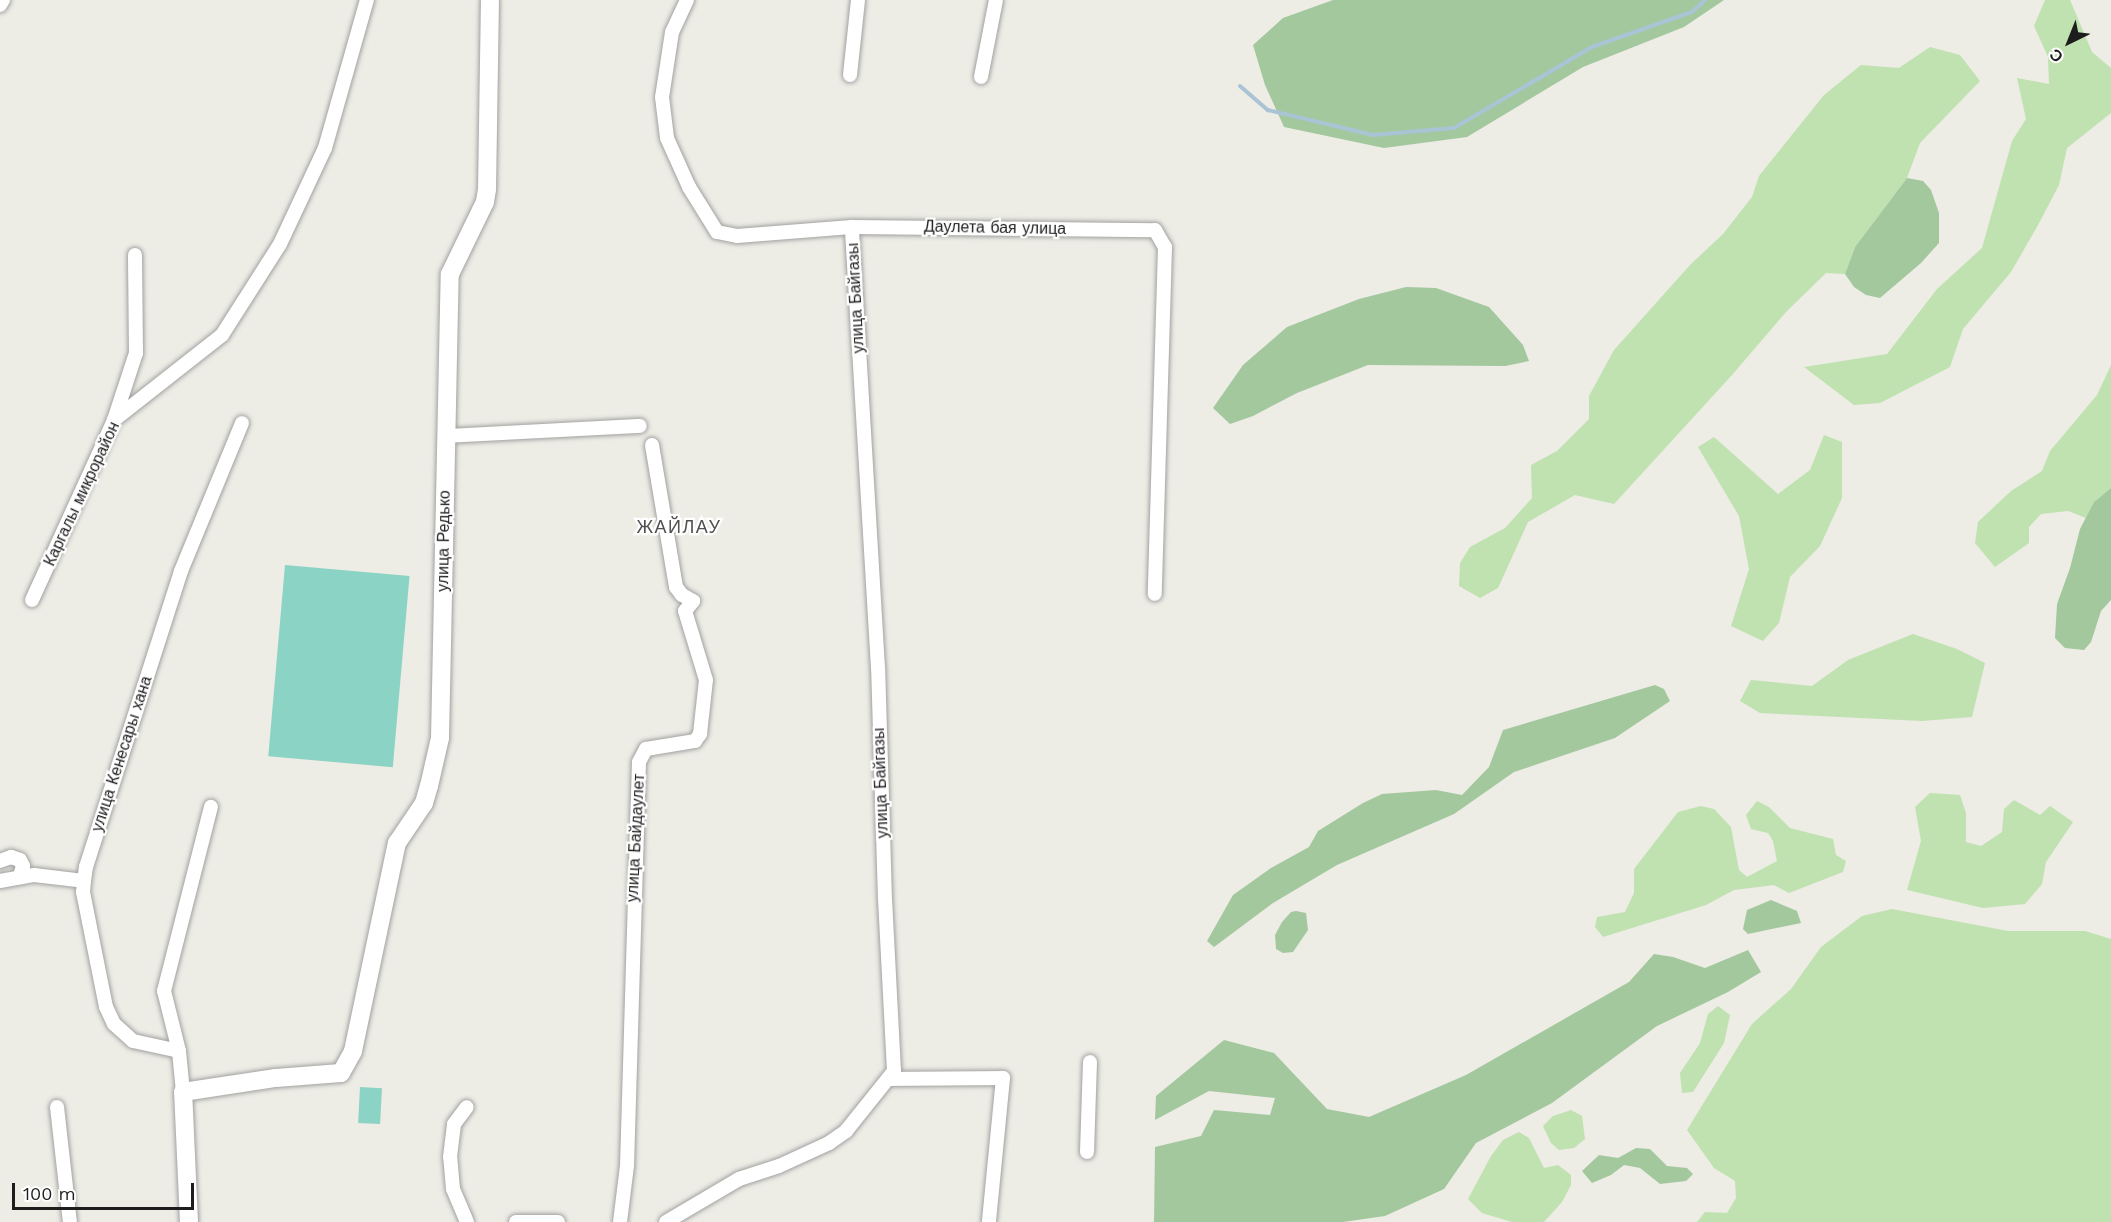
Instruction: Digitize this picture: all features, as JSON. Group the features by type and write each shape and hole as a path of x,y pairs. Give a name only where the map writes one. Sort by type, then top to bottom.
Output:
{"street":[{"path":"0,5 3,0"},
{"name":"Каргалы микрорайон","path":"32,600 114,420 222,335 280,244 326,148 367,0"},
{"name":"улица Редько","path":"183,1092 276,1078 341,1073 353,1051 396,843 424,803 440,738 450,274 485,202 487,189 490,0"},
{"name":"Даулета бая улица","path":"687,0 672,32 662,97 667,138 689,187 717,232 737,236 852,227 1155,230 1165,247 1155,594"},
{"path":"850,75 858,0"},
{"path":"981,77 996,0"},
{"name":"улица Байгазы","path":"852,227 878,668 885,900 894,1071 888,1079"},
{"path":"114,420 136,353 135,255"},
{"name":"улица Кенесары хана","path":"179,1051 134,1041 114,1024 104,996 83,892 84,881 86,867 181,572 242,423"},
{"path":"446,436 640,426"},
{"name":"улица Байдаулет","path":"620,1222 627,1166 639,762 646,749 695,741 700,734 706,680 685,611 693,601 682,595 676,587 652,445"},
{"path":"189,1222 179,1051 164,991 211,807"},
{"path":"0,861 11,857 20,860 23,866 20,876"},
{"path":"0,880 34,874 84,881"},
{"path":"1087,1152 1090,1062"},
{"path":"666,1222 739,1179 779,1166 829,1143 846,1131 888,1079 1003,1078 989,1222"},
{"path":"57,1107 70,1222"},
{"path":"467,1107 454,1124 450,1157 453,1189 467,1222"},
{"path":"516,1222 558,1222"}],"green space":[{"path":"1333,0 1724,0 1684,27 1583,67 1467,137 1384,148 1284,127 1265,85 1253,45 1283,18"},
{"path":"2045,0 2070,0 2092,52 2111,68 2111,113 2067,148 2059,185 2038,225 2011,272 1963,329 1950,367 1880,403 1854,405 1804,367 1887,354 1937,289 1982,248 2012,141 2026,119 2017,78 2049,84 2048,57 2034,26"},
{"path":"1930,47 1960,55 1980,81 1920,143 1907,178 1855,247 1845,274 1826,273 1786,312 1732,375 1614,504 1575,495 1528,522 1498,588 1480,598 1459,586 1460,563 1470,547 1505,528 1532,498 1531,465 1557,451 1589,419 1589,396 1614,350 1690,265 1723,234 1752,197 1759,176 1824,95 1861,65 1899,68"},
{"path":"1907,178 1923,181 1931,190 1939,213 1939,243 1921,263 1880,298 1866,295 1854,287 1845,274 1855,247"},
{"path":"1406,287 1436,288 1489,307 1523,345 1529,361 1505,366 1368,365 1297,393 1253,416 1230,424 1213,408 1243,365 1287,327 1359,299"},
{"path":"2111,365 2111,488 2094,502 2086,518 2068,511 2041,514 2029,527 2029,543 1995,567 1975,543 1978,522 2011,491 2042,471 2050,451 2097,395"},
{"path":"1824,435 1842,442 1842,498 1820,546 1790,577 1779,623 1763,641 1731,626 1749,569 1739,516 1698,447 1714,437 1778,494 1810,470"},
{"path":"2111,488 2111,600 2101,611 2091,642 2084,650 2065,648 2055,638 2057,604 2070,568 2080,529 2094,502"},
{"path":"1913,634 1957,649 1985,663 1972,717 1922,721 1760,713 1740,701 1751,680 1812,686 1848,660"},
{"path":"1655,685 1664,689 1670,701 1615,738 1514,772 1454,814 1337,865 1273,903 1214,947 1207,941 1233,895 1271,868 1309,847 1318,831 1363,803 1382,794 1436,790 1462,795 1489,767 1503,730"},
{"path":"1930,793 1960,795 1966,813 1966,842 1981,846 2002,832 2004,809 2014,800 2040,815 2050,806 2073,822 2046,862 2042,884 2025,904 1983,908 1907,890 1921,841 1915,807"},
{"path":"1757,801 1769,807 1790,828 1833,839 1836,855 1846,861 1843,872 1789,893 1774,885 1734,890 1706,905 1603,937 1595,927 1597,917 1625,912 1634,893 1634,869 1678,812 1701,806 1714,809 1731,827 1739,870 1747,877 1777,861 1773,841 1768,833 1751,829 1746,815"},
{"path":"1771,900 1797,911 1801,923 1748,934 1743,929 1747,910"},
{"path":"1892,909 2008,931 2085,931 2111,939 2111,1222 1697,1222 1705,1212 1727,1213 1736,1198 1735,1181 1714,1168 1687,1130 1752,1024 1791,989 1821,947 1862,916"},
{"path":"1291,912 1306,913 1308,930 1293,952 1283,953 1276,949 1275,935 1282,922"},
{"path":"1748,950 1761,972 1728,992 1657,1026 1552,1103 1476,1143 1444,1189 1385,1216 1343,1222 1154,1222 1155,1147 1201,1136 1214,1110 1270,1115 1275,1098 1209,1091 1155,1120 1156,1096 1224,1040 1274,1053 1327,1109 1369,1117 1466,1075 1629,982 1654,954 1673,957 1705,968"},
{"path":"1718,1006 1730,1015 1724,1043 1693,1092 1682,1093 1680,1073 1700,1043 1708,1014"},
{"path":"1571,1110 1582,1116 1585,1139 1574,1148 1559,1150 1551,1143 1543,1126 1553,1116"},
{"path":"1519,1132 1529,1138 1544,1168 1558,1165 1571,1175 1571,1185 1562,1202 1544,1222 1512,1222 1482,1213 1468,1199 1491,1156 1503,1140"},
{"path":"1636,1148 1650,1149 1667,1166 1687,1168 1693,1174 1686,1181 1660,1184 1640,1168 1624,1165 1611,1175 1592,1183 1582,1171 1599,1155 1618,1158"}],"shaded area":[{"path":"285,565 410,576 393,767 268,756"},
{"path":"360,1087 382,1088 380,1124 358,1123"}],"waterway":[{"path":"1240,86 1268,110 1373,135 1454,128 1592,47 1692,12 1705,0"}],"district":[{"name":"ЖАЙЛАУ","path":"679,527"}]}
